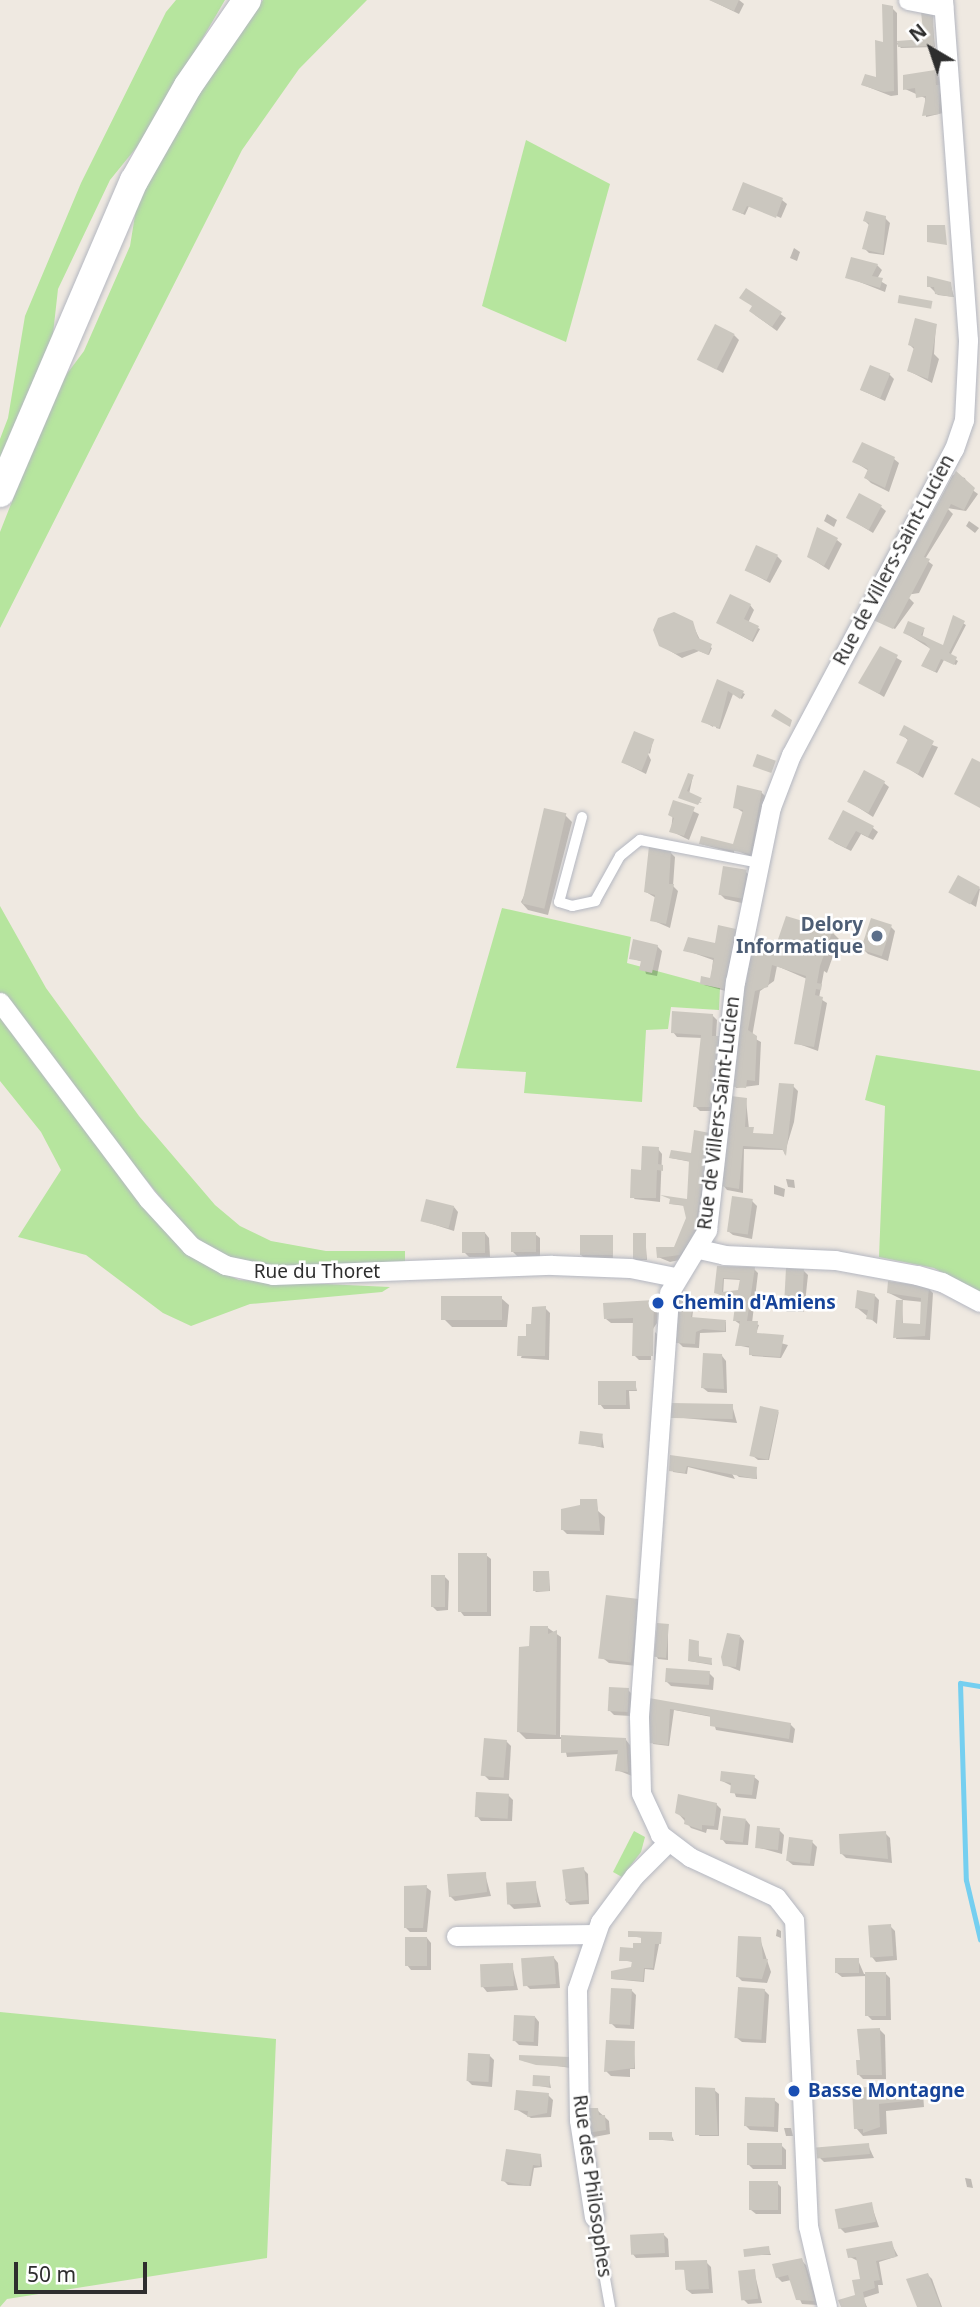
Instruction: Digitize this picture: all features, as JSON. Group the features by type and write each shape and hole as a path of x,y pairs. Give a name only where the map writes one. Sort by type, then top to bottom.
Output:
{"main road":[{"path":"0,493 134,181 188,86 247,0"}],"street":[{"path":"908,0 943,3"},
{"name":"Rue de Villers-Saint-Lucien","path":"668,1842 643,1804 638,1745 666,1315 675,1277 699,1249 710,1217 734,991 760,863 788,761 954,449 964,420 968,340 943,3"},
{"name":"Rue du Thoret","path":"0,1002 148,1199 191,1245 225,1265 285,1275 552,1265 629,1268 675,1277"},
{"path":"699,1249 724,1255 835,1260 917,1275 980,1302"},
{"path":"668,1842 764,1890 783,1905 794,1920 808,2226 827,2307"},
{"name":"Rue des Philosophes","path":"594,2217 579,2120 575,2003 594,1934 634,1876 668,1842"},
{"path":"456,1936 594,1934"}],"lane":[{"path":"582,817 559,902 572,906 595,901 620,856 640,840 652,839 760,863"},
{"name":"Rue des Philosophes","path":"594,2217 610,2307"}],"green space":[{"path":"176,0 225,0 145,137 110,180 58,289 53,334 0,460 0,439 8,418 25,316 81,183 166,12"},
{"path":"263,0 367,0 299,69 242,150 0,628 0,532 57,387 84,351 130,246 138,197 177,122"},
{"path":"526,140 610,184 566,342 482,306"},
{"path":"0,906 46,988 139,1116 215,1205 240,1226 271,1241 326,1251 405,1251 405,1267 281,1267 221,1256 190,1233 108,1134 0,992"},
{"path":"502,908 631,937 627,963 720,988 719,1010 671,1007 668,1029 646,1030 642,1102 524,1093 526,1072 456,1068"},
{"path":"0,1015 209,1267 239,1280 390,1287 382,1292 250,1304 191,1326 163,1313 86,1255 18,1237 61,1170 41,1132 0,1081"},
{"path":"876,1055 980,1071 980,1293 934,1268 879,1257 885,1106 865,1100"},
{"path":"634,1831 645,1837 641,1852 622,1877 613,1872"},
{"path":"0,2012 276,2039 267,2258 7,2299 0,2307"}],"building":[{"path":"709,0 739,0 734,11"},
{"path":"882,4 893,6 894,91 884,92 861,85 865,74 876,77 875,40 883,42"},
{"path":"921,12 933,15 934,46 898,47 897,41 924,39"},
{"path":"935,70 936,85 940,85 939,114 922,116 926,96 916,98 915,88 903,90 903,75"},
{"path":"743,182 783,198 776,218 747,206 743,214 732,210"},
{"path":"866,211 886,216 883,254 862,249 869,223 863,221"},
{"path":"927,225 945,225 947,245 927,242"},
{"path":"851,257 878,264 872,276 883,278 880,288 845,278"},
{"path":"927,276 951,282 953,297 935,294 934,287 927,287"},
{"path":"746,288 782,312 772,327 749,311 752,306 739,298"},
{"path":"899,295 932,301 931,309 898,303"},
{"path":"915,318 937,324 928,379 907,371 914,347 908,345"},
{"path":"715,324 735,334 716,370 697,360"},
{"path":"870,365 890,373 880,398 860,390"},
{"path":"862,442 895,457 885,488 864,478 868,469 852,462"},
{"path":"956,471 975,488 964,510 951,504 924,557 930,559 893,629 873,620"},
{"path":"859,493 882,505 869,530 846,518"},
{"path":"817,527 838,538 824,566 807,557"},
{"path":"756,545 778,555 767,580 745,571"},
{"path":"730,594 751,604 744,619 759,626 752,641 716,623"},
{"path":"674,612 693,621 698,638 712,644 708,655 694,649 676,654 659,646 653,630 658,618"},
{"path":"953,615 965,621 949,653 957,657 954,665 941,659 935,672 921,666 930,649 925,643 903,633 908,621 925,628 921,635 943,645"},
{"path":"880,646 898,655 879,694 858,683"},
{"path":"717,679 744,691 740,699 728,691 719,728 701,722"},
{"path":"775,709 792,720 790,727 771,716"},
{"path":"904,725 934,741 918,774 896,763 908,739 899,735"},
{"path":"634,731 654,739 642,771 621,763"},
{"path":"757,754 776,761 771,773 753,766"},
{"path":"972,758 980,762 980,808 954,794"},
{"path":"864,770 885,781 868,813 847,802"},
{"path":"688,773 694,775 687,791 702,798 698,805 678,798"},
{"path":"737,785 762,791 750,854 699,844 701,836 733,844 743,810 733,808"},
{"path":"673,800 695,807 684,836 669,832 674,818 668,815"},
{"path":"544,808 566,813 544,909 522,903"},
{"path":"843,810 874,826 868,837 856,831 846,848 828,839"},
{"path":"649,846 671,850 669,884 674,884 666,924 650,921 655,895 644,892"},
{"path":"723,866 747,870 742,898 718,895"},
{"path":"958,875 980,887 970,905 948,892"},
{"path":"786,916 833,930 820,966 817,983 822,984 821,990 816,989 815,995 823,997 814,1047 794,1044 806,976 772,965 768,987 755,991 748,1030 757,1036 755,1081 747,1080 746,1088 732,1087 741,985 746,983 752,943 774,951"},
{"path":"871,918 892,925 882,956 861,949"},
{"path":"718,925 736,929 724,989 700,984 701,976 710,978 714,958 683,951 688,937 715,943"},
{"path":"633,939 658,945 652,973 639,970 641,961 629,959"},
{"path":"672,1011 713,1014 712,1036 719,1036 712,1107 693,1107 701,1035 671,1033"},
{"path":"779,1083 794,1084 786,1156 782,1149 743,1146 739,1189 721,1186 731,1096 747,1098 745,1127 754,1127 753,1133 773,1134"},
{"path":"694,1130 710,1133 694,1235 680,1255 657,1258 656,1247 674,1247 686,1218 683,1205 669,1204 670,1199 660,1195 687,1199 689,1161 669,1158 671,1150 691,1153"},
{"path":"642,1146 659,1147 658,1164 663,1165 663,1171 657,1170 656,1198 630,1198 631,1169 641,1170"},
{"path":"732,1196 753,1199 748,1235 727,1232"},
{"path":"426,1199 454,1206 449,1228 420,1221"},
{"path":"462,1232 485,1232 485,1253 462,1253"},
{"path":"511,1232 536,1232 536,1252 511,1252"},
{"path":"633,1233 646,1233 646,1259 633,1259"},
{"path":"580,1235 613,1235 613,1255 580,1255"},
{"path":"717,1266 755,1267 747,1321 758,1321 757,1333 784,1335 780,1357 749,1355 749,1346 735,1346 740,1321 733,1321 736,1299 724,1301 725,1296 714,1293","holes":["723,1278 740,1279 738,1290 722,1292"]},
{"path":"786,1268 804,1269 802,1309 784,1308"},
{"path":"888,1281 929,1287 925,1336 893,1338 896,1300 903,1300 902,1323 920,1324 921,1298 887,1293"},
{"path":"857,1290 875,1294 873,1320 866,1319 868,1310 855,1308"},
{"path":"441,1296 502,1296 502,1320 441,1320"},
{"path":"679,1298 694,1301 691,1317 726,1320 725,1331 703,1329 696,1332 695,1344 676,1343"},
{"path":"654,1300 653,1356 632,1356 633,1318 604,1319 603,1303"},
{"path":"546,1306 545,1356 517,1356 518,1336 526,1336 526,1324 531,1324 532,1307"},
{"path":"703,1353 722,1354 724,1389 701,1388"},
{"path":"598,1381 636,1381 636,1390 626,1390 626,1405 598,1405"},
{"path":"671,1403 733,1404 733,1419 671,1418"},
{"path":"760,1406 779,1410 768,1460 749,1456"},
{"path":"580,1431 603,1434 601,1447 578,1444"},
{"path":"670,1455 757,1467 756,1479 687,1466 685,1473 669,1471"},
{"path":"580,1499 597,1499 600,1531 561,1530 561,1509 580,1505"},
{"path":"458,1553 487,1553 487,1612 458,1612"},
{"path":"533,1571 549,1571 549,1591 533,1591"},
{"path":"431,1575 445,1575 445,1607 431,1607"},
{"path":"606,1595 639,1599 631,1663 598,1659"},
{"path":"657,1623 669,1624 666,1658 654,1657"},
{"path":"530,1626 548,1626 548,1634 557,1630 556,1735 517,1732 519,1647 529,1646"},
{"path":"727,1633 740,1635 736,1667 723,1666 721,1657"},
{"path":"689,1639 699,1641 698,1656 712,1658 711,1664 688,1661"},
{"path":"666,1668 710,1671 709,1685 665,1682"},
{"path":"609,1687 629,1688 628,1712 608,1711"},
{"path":"649,1698 791,1723 789,1739 710,1726 710,1716 670,1709 668,1745 649,1743"},
{"path":"561,1735 626,1738 628,1772 615,1771 618,1750 561,1753"},
{"path":"484,1738 507,1740 504,1778 481,1776"},
{"path":"721,1771 755,1775 752,1795 730,1793 731,1783 720,1781"},
{"path":"476,1792 509,1794 508,1819 475,1817"},
{"path":"678,1794 717,1803 714,1826 702,1825 702,1830 684,1824 685,1818 675,1813"},
{"path":"723,1816 746,1819 743,1843 720,1840"},
{"path":"757,1826 780,1828 778,1850 755,1848"},
{"path":"886,1831 888,1859 840,1854 839,1834"},
{"path":"789,1837 813,1840 810,1864 786,1861"},
{"path":"584,1867 588,1900 566,1902 562,1870"},
{"path":"486,1872 487,1892 449,1897 447,1874"},
{"path":"536,1881 537,1903 507,1905 506,1883"},
{"path":"427,1885 423,1928 404,1928 404,1886"},
{"path":"891,1924 893,1956 870,1958 868,1926"},
{"path":"628,1931 662,1932 661,1944 655,1944 653,1968 644,1968 643,1981 611,1979 611,1971 631,1967 632,1961 619,1961 620,1947 633,1948 633,1943 641,1943 641,1937 628,1937"},
{"path":"738,1936 761,1937 763,1959 768,1959 762,1979 736,1977"},
{"path":"405,1937 427,1937 427,1966 405,1966"},
{"path":"554,1956 556,1984 523,1986 521,1958"},
{"path":"835,1958 859,1958 859,1973 835,1973"},
{"path":"513,1963 514,1986 481,1987 480,1964"},
{"path":"865,1972 886,1972 886,2016 865,2016"},
{"path":"738,1987 765,1989 761,2040 734,2038"},
{"path":"611,1988 632,1989 630,2025 609,2024"},
{"path":"514,2015 535,2016 534,2042 513,2041"},
{"path":"880,2028 882,2075 857,2075 856,2060 860,2060 857,2029"},
{"path":"606,2040 635,2041 634,2068 604,2072"},
{"path":"468,2053 490,2054 489,2082 467,2081"},
{"path":"519,2055 570,2057 570,2067 536,2065 519,2060"},
{"path":"533,2075 550,2076 549,2087 532,2086"},
{"path":"916,2084 917,2100 879,2104 880,2127 863,2133 863,2129 854,2129 852,2088"},
{"path":"695,2087 715,2088 718,2135 695,2135"},
{"path":"516,2090 549,2093 547,2113 527,2117 528,2111 514,2110"},
{"path":"745,2097 775,2098 774,2127 744,2126"},
{"path":"586,2108 598,2108 599,2115 605,2115 606,2130 587,2133"},
{"path":"649,2132 672,2132 672,2140 649,2140"},
{"path":"747,2143 782,2143 782,2165 747,2165"},
{"path":"869,2143 870,2154 817,2159 816,2148"},
{"path":"506,2149 541,2154 540,2166 533,2165 529,2186 501,2181"},
{"path":"749,2181 778,2181 778,2210 749,2210"},
{"path":"872,2202 876,2222 839,2229 835,2209"},
{"path":"664,2233 665,2253 631,2255 630,2235"},
{"path":"892,2241 896,2257 876,2261 880,2280 874,2281 875,2288 863,2292 866,2307 841,2307 838,2300 855,2295 852,2280 860,2279 856,2257 848,2258 846,2249"},
{"path":"769,2246 770,2254 744,2257 743,2249"},
{"path":"802,2258 815,2301 796,2300 788,2275 776,2278 772,2264"},
{"path":"707,2260 709,2289 686,2290 684,2269 675,2270 675,2261"},
{"path":"755,2269 758,2299 741,2301 738,2271"},
{"path":"928,2273 941,2307 917,2307 906,2279"}],"waterway":[{"path":"980,1686 960,1683 966,1880 980,1939"}],"place":[{"name":"Delory Informatique","path":"877,936"},
{"name":"Chemin d'Amiens","path":"658,1303"},
{"name":"Basse Montagne","path":"794,2091"}]}
